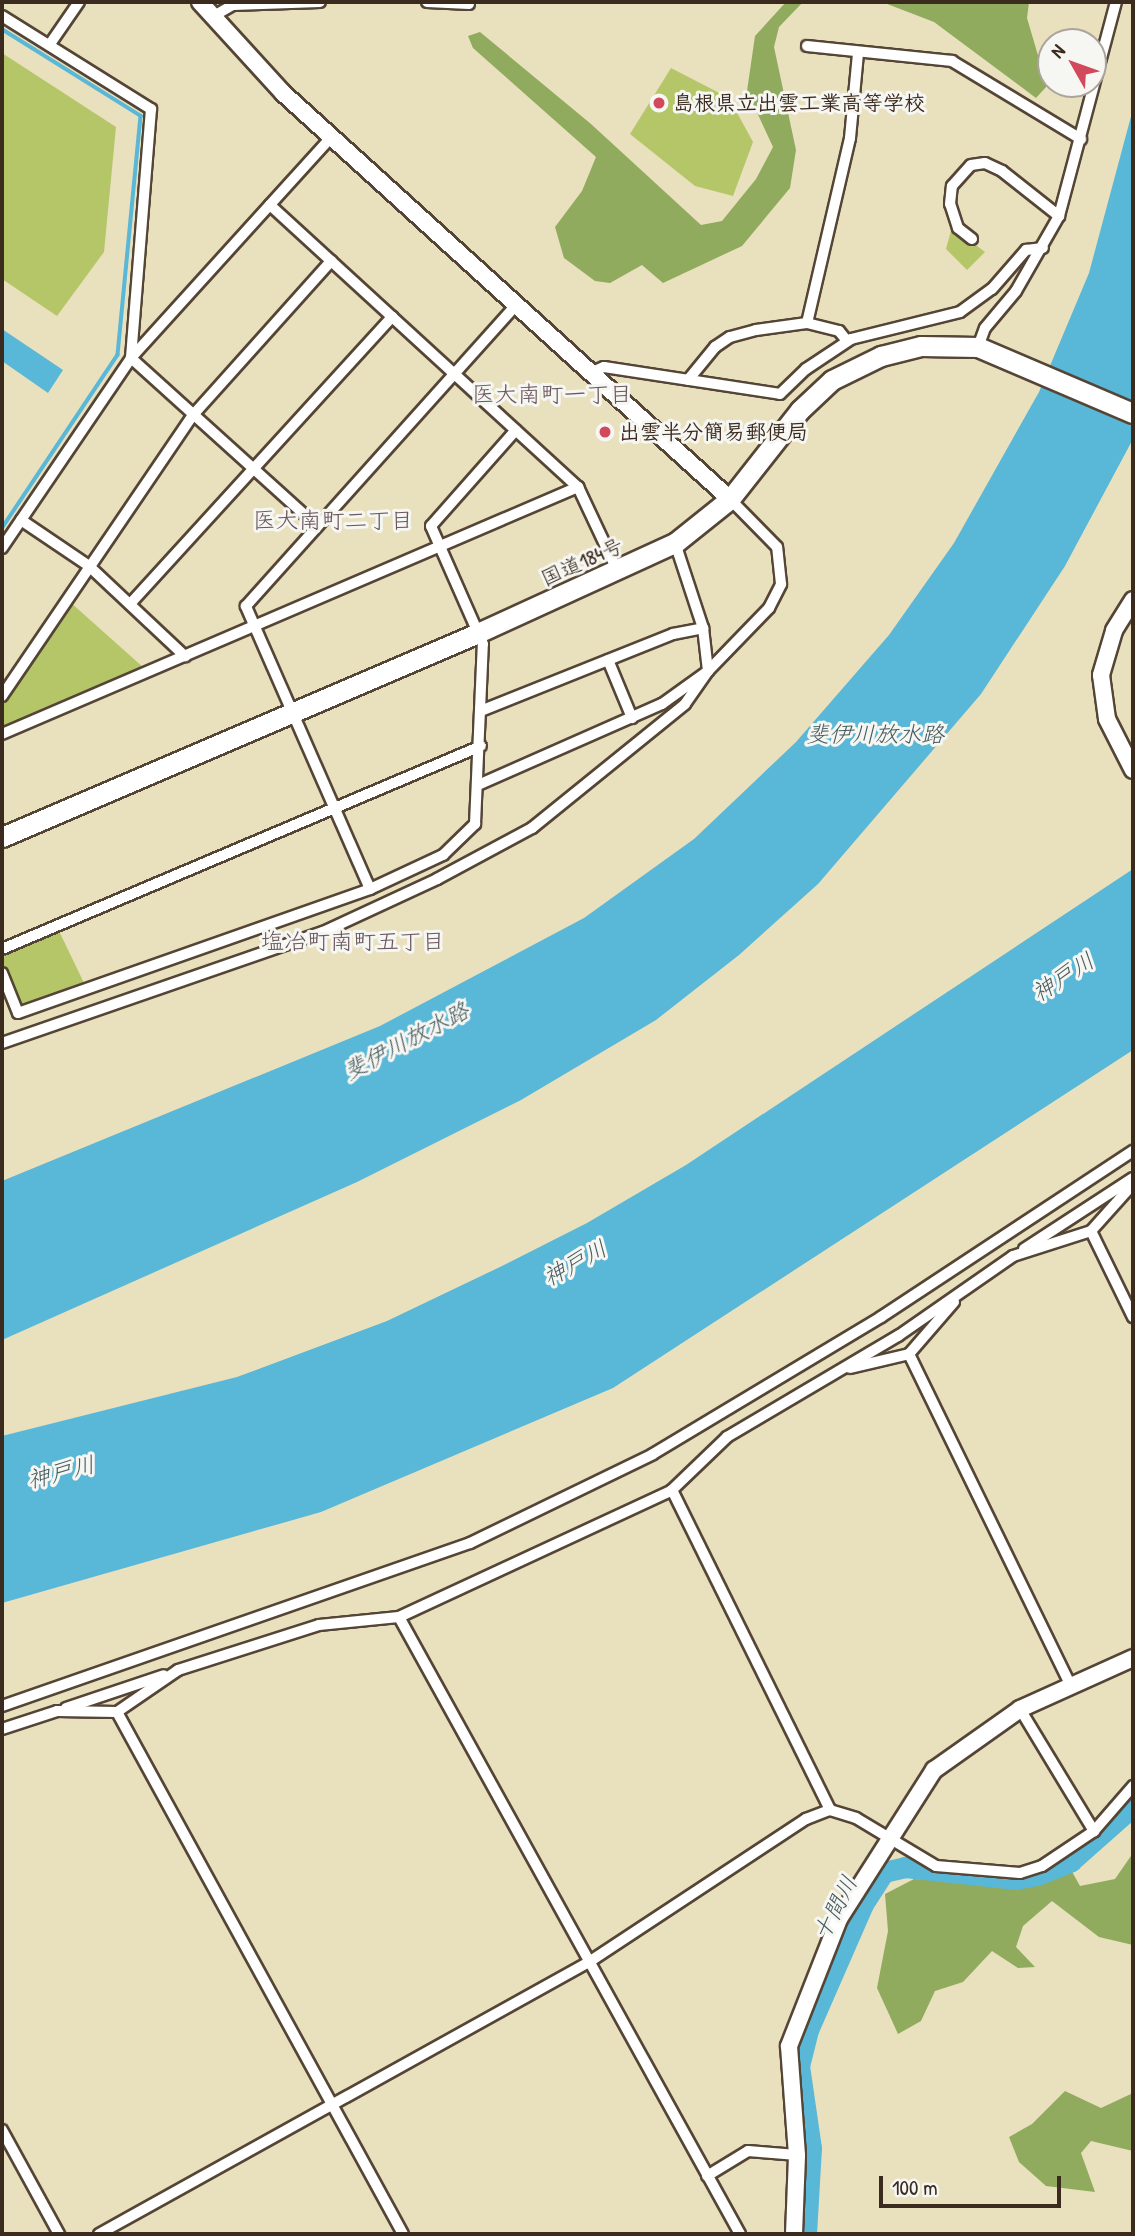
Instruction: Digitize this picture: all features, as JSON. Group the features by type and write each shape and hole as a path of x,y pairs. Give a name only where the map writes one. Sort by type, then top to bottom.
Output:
{"highway":[{"name":"国道184号","path":"2,837 618,572 675,543 730,499 800,410 832,380 881,356 921,346 987,349 1133,413"}],"street":[{"path":"50,44 79,2"},
{"path":"2,1043 323,932 449,873 532,828 621,761 685,704 708,671 769,608 781,584 777,547 730,499 332,136 200,2"},
{"path":"212,17 233,5 320,2"},
{"path":"427,2 468,4"},
{"path":"987,349 985,328 1016,291 1059,216 1116,2"},
{"path":"2,16 151,109 131,358"},
{"path":"807,46 952,61 1081,139"},
{"path":"807,323 850,138 858,53"},
{"path":"2,548 131,358 332,136"},
{"path":"972,239 958,228 950,204 952,186 971,165 985,163 1002,171 1059,216"},
{"path":"270,205 578,487 618,572"},
{"path":"592,372 604,367 780,394 806,369 847,341 961,312 992,289 1026,250 1043,248"},
{"path":"2,695 193,415 331,261"},
{"path":"370,889 333,810 246,606 518,303"},
{"path":"130,604 392,317"},
{"path":"688,380 715,347 730,337 807,323 839,331 847,341"},
{"path":"131,358 317,526"},
{"path":"2,973 18,1013 370,889 443,855 475,824 483,710 484,644 431,526 516,430"},
{"path":"2,734 578,487"},
{"path":"21,520 89,566 184,656"},
{"path":"675,543 703,628 708,671"},
{"path":"1133,600 1114,631 1101,675 1107,719 1133,770"},
{"path":"483,710 608,660 703,628"},
{"path":"608,660 632,718"},
{"path":"478,785 662,704 708,671"},
{"path":"2,949 481,746"},
{"path":"2,1706 470,1543 653,1454 881,1317 1133,1151"},
{"path":"2,1729 319,1625 399,1617 672,1490 727,1437 839,1371 1133,1178"},
{"path":"1013,1256 1091,1231 1133,1184"},
{"path":"1091,1231 1133,1317"},
{"path":"839,1371 909,1354 965,1290"},
{"path":"909,1354 1071,1686"},
{"path":"672,1490 830,1810"},
{"path":"399,1617 740,2234"},
{"path":"794,2234 797,2155 789,2046 797,2018 839,1919 934,1770 1020,1709 1133,1658"},
{"path":"57,1711 117,1712 178,1670"},
{"path":"1020,1709 1094,1831"},
{"path":"117,1712 403,2234"},
{"path":"99,2234 589,1962 806,1819 830,1810 856,1818 888,1840 936,1866 1020,1873 1042,1866 1094,1831 1133,1786"},
{"path":"2,2130 59,2234"},
{"path":"707,2176 748,2151 797,2155"}],"green space":[{"path":"786,2 803,2 779,27 774,47 796,150 790,188 742,246 663,283 642,265 610,283 595,281 564,258 555,227 582,191 596,157 473,48 468,36 480,32 591,124 701,225 722,221 756,179 773,147 747,91 755,36"},
{"path":"882,2 1029,2 1027,18 1037,52 1037,97 1036,98 934,22"},
{"path":"2,53 116,127 104,252 57,316 2,279"},
{"path":"671,68 729,98 753,142 733,196 695,186 630,134"},
{"path":"952,227 985,252 967,270 946,249"},
{"path":"70,602 144,668 2,731 2,705"},
{"path":"58,929 84,983 20,1007 2,965 6,951"},
{"path":"1133,1853 1133,1945 1099,1937 1052,1901 1023,1926 1016,1947 1035,1967 1018,1968 992,1951 963,1982 935,1991 921,2021 898,2034 877,1988 888,1931 885,1894 914,1879 1023,1884 1070,1868 1080,1886 1115,1879"},
{"path":"1065,2091 1101,2108 1133,2093 1133,2151 1091,2141 1081,2153 1095,2192 1046,2186 1019,2162 1009,2137 1032,2124"}],"water":[{"name":"斐伊川放水路","path":"1133,109 1133,439 1065,566 981,694 818,884 739,955 656,1020 521,1100 357,1182 2,1340 2,1181 380,1026 584,918 694,839 796,742 889,635 954,543 1039,392 1089,273"},
{"path":"2,329 63,370 48,393 2,361"},
{"name":"神戸川","path":"1133,869 1133,1050 613,1388 321,1512 2,1603 2,1436 237,1377 387,1321 502,1266 587,1223 686,1165"}],"waterway":[{"path":"2,29 141,116 118,355 2,529"},
{"name":"十間川","path":"806,2234 811,2148 799,2066 808,2030 863,1904 884,1872 905,1867 1016,1879 1037,1875 1071,1861 1133,1806"}],"place":[{"name":"島根県立出雲工業高等学校","path":"659,103"},
{"name":"出雲半分簡易郵便局","path":"605,432"}],"district":[{"name":"医大南町一丁目","path":"552,394"},
{"name":"医大南町二丁目","path":"333,520"},
{"name":"塩冶町南町五丁目","path":"353,941"}]}
